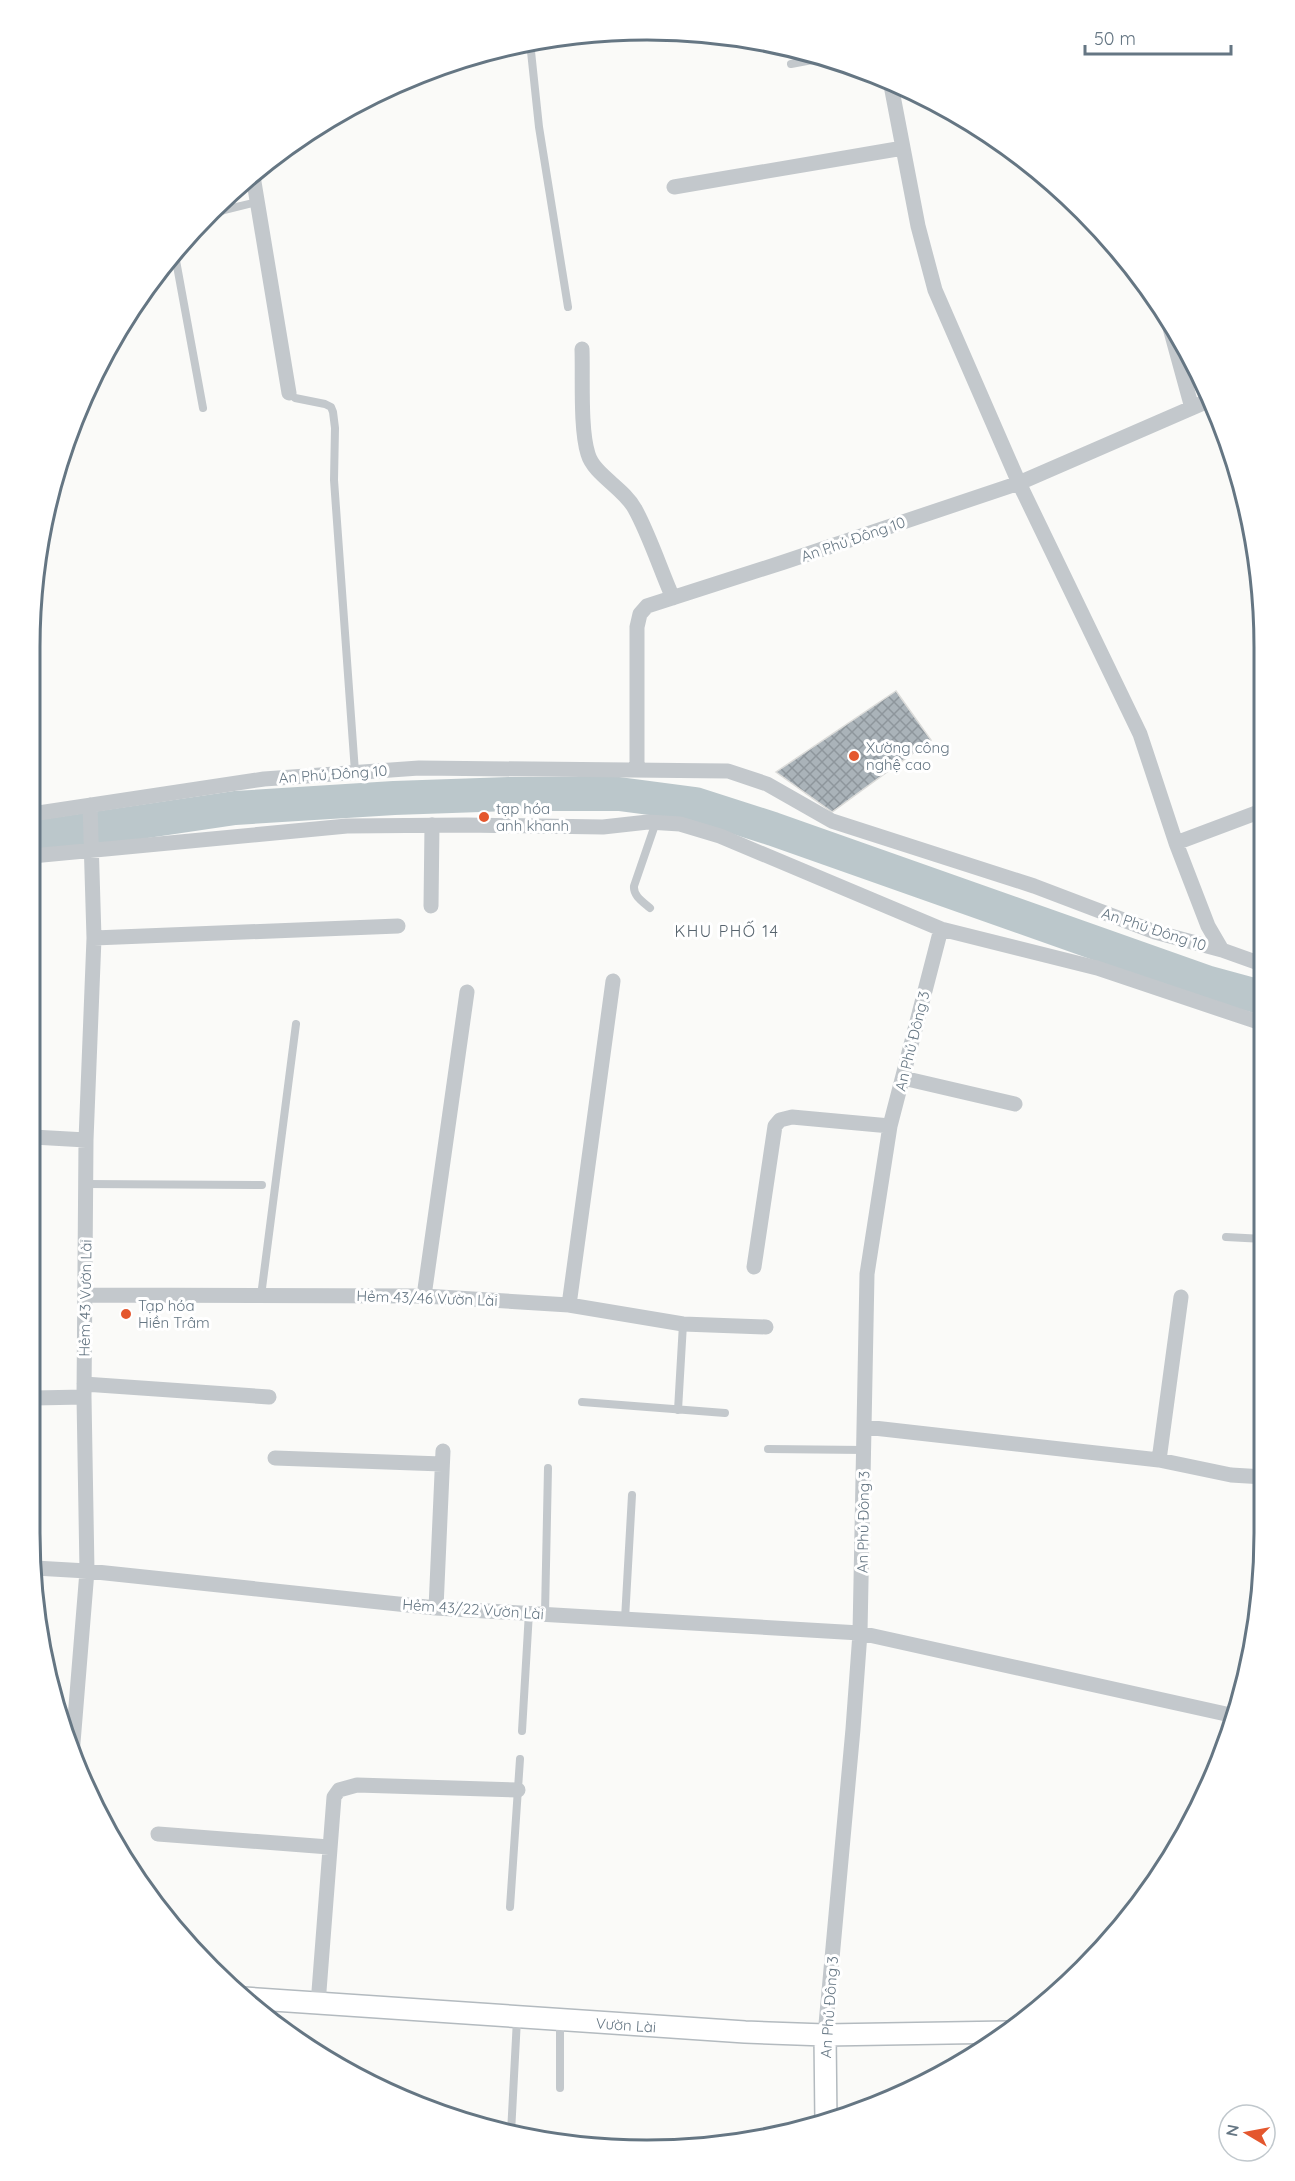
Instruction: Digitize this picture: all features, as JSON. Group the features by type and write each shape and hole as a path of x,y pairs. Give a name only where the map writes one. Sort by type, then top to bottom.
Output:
{"main road":[{"name":"Vườn Lài","path":"270,2009 318,2004 745,2032 825,2035 993,2032"},
{"name":"An Phú Đông 3","path":"825,2035 826,2113"}],"street":[{"path":"892,92 918,226 935,290 1018,483 1140,734 1176,843 1208,926 1222,950"},
{"path":"675,187 903,148"},
{"path":"255,185 289,393"},
{"path":"582,349 584,433 587,453 592,465 618,488 635,508 673,598"},
{"path":"1176,349 1192,408"},
{"name":"An Phú Đông 10","path":"637,770 637,627 640,614 647,606 1018,483 1203,403"},
{"name":"An Phú Đông 10","path":"40,813 90,808 264,779 419,768 728,771 767,784 832,821 1034,886 1155,932 1254,961"},
{"name":"Hẻm 43 Vườn Lài","path":"74,1731 87,1571 84,1390 86,1184 94,938 90,808"},
{"path":"1176,843 1254,814"},
{"path":"40,855 91,846 347,826 603,827 656,822 680,824 720,836 941,929 1097,968 1254,1021"},
{"path":"432,825 432,906"},
{"path":"94,938 398,926"},
{"name":"An Phú Đông 3","path":"825,2035 860,1633 867,1274 890,1126 941,929"},
{"path":"569,1305 613,981"},
{"path":"424,1296 466,992"},
{"path":"903,1078 1015,1104"},
{"path":"754,1267 775,1126 780,1120 792,1117 890,1126"},
{"path":"40,1137 87,1140"},
{"name":"Hẻm 43/46 Vườn Lài","path":"85,1295 424,1296 569,1305 683,1324 766,1327"},
{"path":"1159,1460 1181,1297"},
{"path":"40,1397 84,1390 269,1397"},
{"path":"865,1427 1159,1460 1231,1475 1254,1476"},
{"path":"275,1458 442,1458 436,1608"},
{"name":"Hẻm 43/22 Vườn Lài","path":"42,1568 87,1571 436,1608 860,1633 1227,1714"},
{"path":"318,2004 329,1847 334,1797 339,1790 357,1785 518,1790"},
{"path":"158,1834 329,1847"}],"lane":[{"path":"531,52 538,128 568,307"},
{"path":"791,64 806,61"},
{"path":"227,209 258,202"},
{"path":"177,265 203,408"},
{"path":"289,393 295,398 325,404 331,407 333,412 334,480 355,772"},
{"path":"650,908 636,896 634,886 656,822"},
{"path":"261,1296 296,1024"},
{"path":"86,1184 262,1185"},
{"path":"1226,1237 1254,1238"},
{"path":"678,1410 683,1324"},
{"path":"582,1402 725,1413"},
{"path":"768,1449 864,1450"},
{"path":"545,1614 548,1468"},
{"path":"625,1619 632,1494"},
{"path":"522,1731 529,1612"},
{"path":"510,1906 520,1759"},
{"path":"511,2125 518,2017"},
{"path":"560,2020 560,2088"}],"building":[{"name":"Xường công nghệ cao","path":"896,691 931,740 832,812 776,772"}],"waterway":[{"path":"40,837 235,808 394,798 509,794 619,794 695,804 773,829 1209,983 1254,995"}],"place":[{"name":"Xường công nghệ cao","path":"854,756"},
{"name":"tạp hóa anh khanh","path":"484,817"},
{"name":"Tạp hóa Hiền Trâm","path":"126,1314"}],"district":[{"name":"KHU PHỐ 14","path":"727,931"}]}
